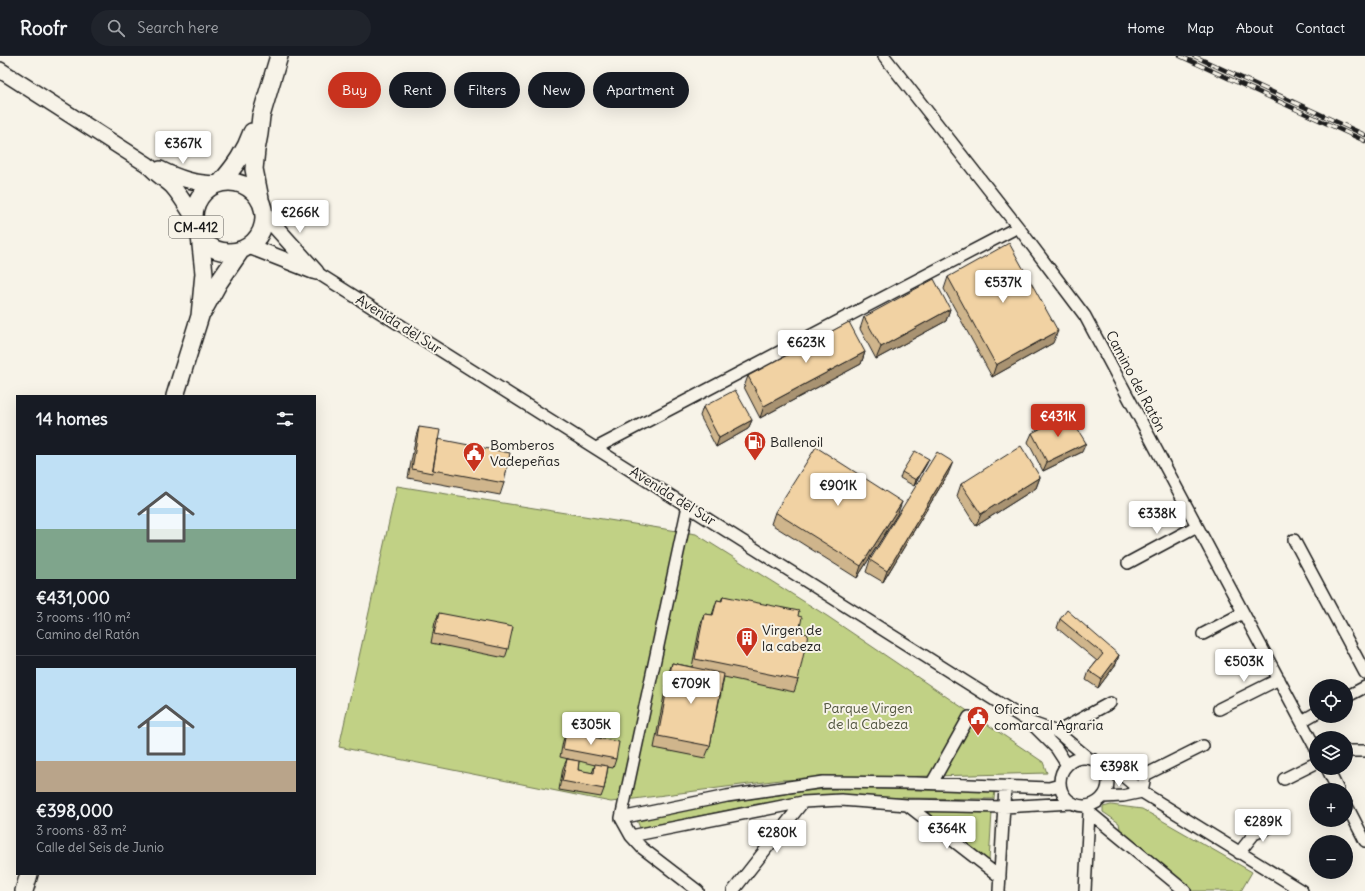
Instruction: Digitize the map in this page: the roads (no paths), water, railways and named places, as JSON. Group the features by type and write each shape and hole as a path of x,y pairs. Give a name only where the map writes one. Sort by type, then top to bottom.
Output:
{"main road":[{"name":"CM-412","path":"175,395 200,316 219,282 245,248 256,240 264,223 254,169 261,116 279,56"},
{"path":"0,70 148,165 171,185 181,197 194,218"},
{"name":"CM-412","path":"200,316 204,273 200,236 194,218 195,208 207,189 219,183 237,164 252,130 261,116"},
{"path":"148,165 187,181 200,183 232,182 243,184 252,190 262,206"},
{"name":"Avenida del Sur","path":"262,206 316,272"},
{"name":"CM-412","path":"200,236 208,244 218,250 230,252 245,248"},
{"name":"Avenida del Sur","path":"245,248 316,272"},
{"path":"24,891 29,875"}],"street":[{"name":"Camino del Ratón","path":"884,56 1018,227 1084,316 1309,735"},
{"path":"596,448 1018,227"},
{"name":"Avenida del Sur","path":"316,272 1029,722 1056,748 1067,764"},
{"path":"688,506 621,818 631,836 642,848 698,891"},
{"path":"1128,563 1197,526"},
{"path":"1294,540 1365,673"},
{"path":"1203,634 1244,614"},
{"path":"1220,709 1279,679"},
{"path":"1353,693 1365,687"},
{"path":"1057,732 1110,703"},
{"path":"932,783 969,717"},
{"path":"1302,721 1309,717"},
{"name":"Avenida del Sur","path":"1029,722 1057,732 1087,757"},
{"path":"1142,792 1145,775 1203,746"},
{"path":"1353,751 1365,751"},
{"path":"1085,891 1088,809 1103,797 1107,790 1108,783 1104,768 1099,763 1087,757 1073,760 1062,770 1060,785 1066,798 1072,803 1088,809 1185,891"},
{"path":"1284,779 1309,766"},
{"path":"1104,768 1123,776 1142,792 1239,853 1288,887 1302,891"},
{"path":"621,818 727,796 822,782 932,783 1049,788 1060,785"},
{"path":"999,891 1004,787"},
{"path":"1103,797 1123,796 1142,792"},
{"path":"631,836 803,802 841,800 907,805 1004,807 1072,803"},
{"path":"733,891 803,802"},
{"path":"907,805 1000,877"},
{"path":"1353,818 1365,841"},
{"path":"1239,853 1254,834 1278,823"}],"railway":[{"path":"1180,56 1365,141"},
{"path":"1194,56 1365,135"}],"place":[{"name":"Ballenoil","path":"755,462"},
{"name":"Bomberos Vadepeñas","path":"474,472"},
{"name":"Virgen de la cabeza","path":"747,658"},
{"name":"Oficina comarcal Agraria","path":"978,736"}],"park label":[{"name":"Parque Virgen de la Cabeza","path":"868,716"}]}
